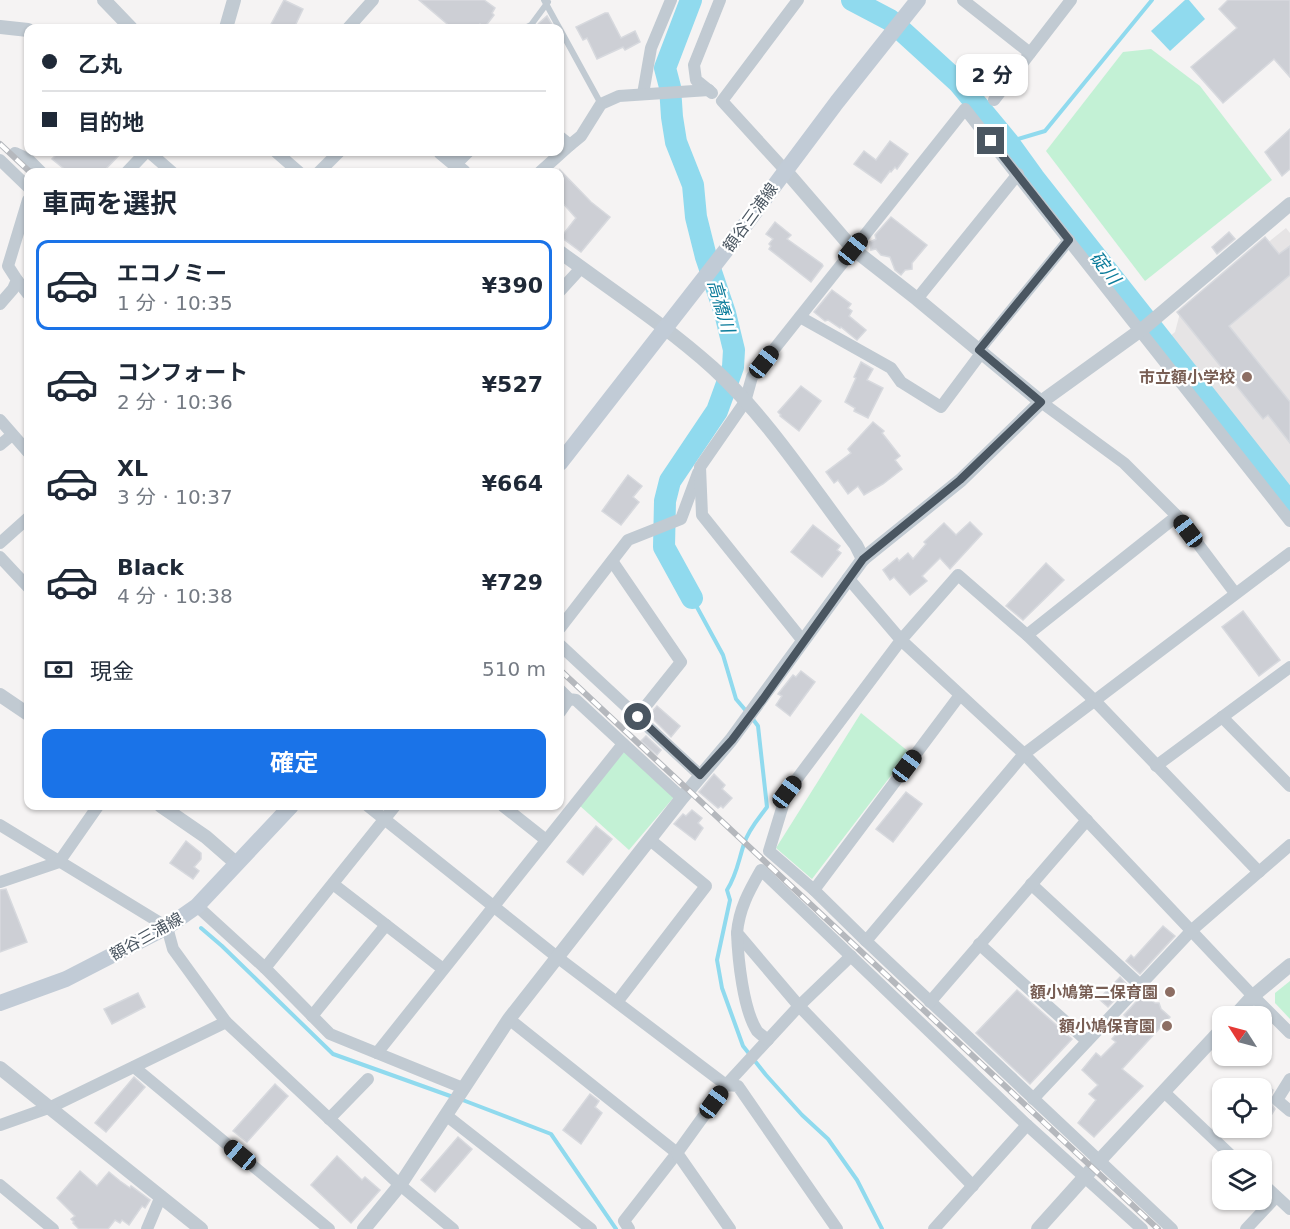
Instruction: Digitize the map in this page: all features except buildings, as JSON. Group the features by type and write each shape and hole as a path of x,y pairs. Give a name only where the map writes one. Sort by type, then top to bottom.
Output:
{"main road":[{"name":"額谷三浦線","path":"564,458 918,0"},
{"name":"額谷三浦線","path":"0,1003 66,979 170,925 194,908 287,810"}],"street":[{"path":"104,0 127,24"},
{"path":"227,24 234,0"},
{"path":"352,24 373,0"},
{"path":"649,94 651,48 671,0"},
{"path":"720,0 694,65 696,80 722,100 853,249 1041,402 1124,463 1177,516 1235,593"},
{"path":"722,100 798,0"},
{"path":"963,0 1030,53"},
{"path":"994,100 1071,0"},
{"path":"0,27 24,30"},
{"path":"565,141 581,136 602,104 619,96 709,90"},
{"path":"564,623 628,540 681,519 700,467 752,378 965,109 1069,240 1146,326 1290,521"},
{"path":"15,153 28,159 37,168"},
{"path":"131,168 143,156"},
{"path":"152,156 167,168"},
{"path":"281,156 294,168"},
{"path":"323,168 335,156"},
{"path":"444,156 458,168"},
{"path":"543,168 553,156"},
{"path":"0,160 24,183"},
{"path":"917,299 1018,174"},
{"path":"364,1229 400,1185 509,1019 649,839 763,699 863,559 960,480 1041,402 1146,326 1290,204"},
{"path":"24,213 8,266 24,289"},
{"path":"800,317 891,368 901,382 941,407 980,351 1069,240"},
{"path":"564,255 664,328 714,369 757,415 849,536 863,559"},
{"path":"564,287 581,268"},
{"path":"0,304 13,289 17,280"},
{"path":"0,420 24,446"},
{"path":"0,445 12,435"},
{"path":"700,467 702,515 803,641"},
{"path":"1027,635 1177,516"},
{"path":"0,543 24,522"},
{"path":"866,942 1024,753 1290,553"},
{"path":"0,557 24,583"},
{"path":"612,561 681,662 638,717"},
{"path":"1172,1229 866,942 814,890 769,851 787,792 901,640 958,575 1027,635 1095,701 1259,872"},
{"path":"848,578 901,640 1024,753 1290,1033"},
{"path":"564,649 700,775"},
{"path":"1156,766 1290,667"},
{"path":"564,694 569,699 576,700 682,798"},
{"path":"0,695 24,711"},
{"path":"814,890 960,695"},
{"path":"564,706 569,699"},
{"path":"1222,717 1290,786"},
{"path":"377,1053 623,744"},
{"path":"0,882 59,862 95,810"},
{"path":"167,810 206,837 237,864"},
{"path":"373,810 557,957 726,1085 738,1086 837,1229"},
{"path":"265,968 392,810"},
{"path":"508,810 546,840"},
{"path":"930,1002 1087,820"},
{"path":"0,825 59,862 170,925 173,949 226,1022 400,1185 453,1229"},
{"path":"617,1002 706,886 649,839"},
{"path":"1033,1099 1192,930 1290,845"},
{"path":"766,1042 758,1032 748,1010 738,956 737,933 738,916 747,893 761,870 1027,1125 1142,1229"},
{"path":"333,884 443,969"},
{"path":"1031,884 1140,985"},
{"path":"194,908 265,968 330,1034 377,1053 456,1100 591,1229"},
{"path":"312,1016 386,925"},
{"path":"737,933 799,1006 973,1186"},
{"path":"979,944 1087,1041"},
{"path":"629,1229 624,1221 726,1085 799,1006 851,956"},
{"path":"1244,1006 1290,965"},
{"path":"509,1019 677,1153 730,1229"},
{"path":"0,1125 51,1107 226,1022"},
{"path":"1038,1229 1212,1040"},
{"path":"134,1067 329,1229"},
{"path":"0,1068 201,1229"},
{"path":"329,1119 368,1078"},
{"path":"1290,1079 1276,1100 1290,1111"},
{"path":"1164,1092 1225,1150"},
{"path":"934,1229 1027,1125"},
{"path":"0,1185 53,1229"},
{"path":"1272,1193 1290,1209"},
{"path":"147,1229 161,1197"},
{"path":"1246,1229 1276,1197"}],"lane":[{"path":"532,24 547,1 559,24"},
{"path":"564,33 602,104"}],"shaded area":[{"path":"1286,228 1290,233 1290,492 1168,338 1175,332 1180,313"}],"green space":[{"path":"1151,49 1200,86 1272,180 1145,281 1046,151 1123,52"},
{"path":"861,713 909,752 812,879 776,848"},
{"path":"625,751 674,797 629,850 579,805"},
{"path":"1290,981 1290,1019 1275,1003 1275,993"}],"water":[{"path":"1185,0 1189,0 1205,19 1170,51 1151,31"}],"waterway":[{"name":"高橋川","path":"691,0 665,68 670,87 676,142 693,185 696,217 734,350 733,367 717,411 670,481 665,501 664,547 692,598"},
{"name":"碇川","path":"852,0 890,20 959,83 1008,142 1290,503"},
{"path":"1008,142 1045,131 1152,0"},
{"path":"692,598 723,655 736,699 747,712"},
{"path":"752,718 758,726 767,807 748,834 727,890 730,900 717,960 722,988 743,1046 802,1115 828,1139 857,1180 882,1229"},
{"path":"201,928 333,1054 453,1097"},
{"path":"460,1099 551,1134 616,1229"}],"railway":[{"path":"0,144 26,168"},
{"path":"564,674 1158,1229"}],"place":[{"name":"市立額小学校","path":"1247,377"},
{"name":"額小鳩第二保育園","path":"1170,992"},
{"name":"額小鳩保育園","path":"1167,1026"}],"route":[{"path":"638,717 700,775 732,740 763,699 863,559 960,480 1041,402 979,350 1069,240 991,141"}]}
